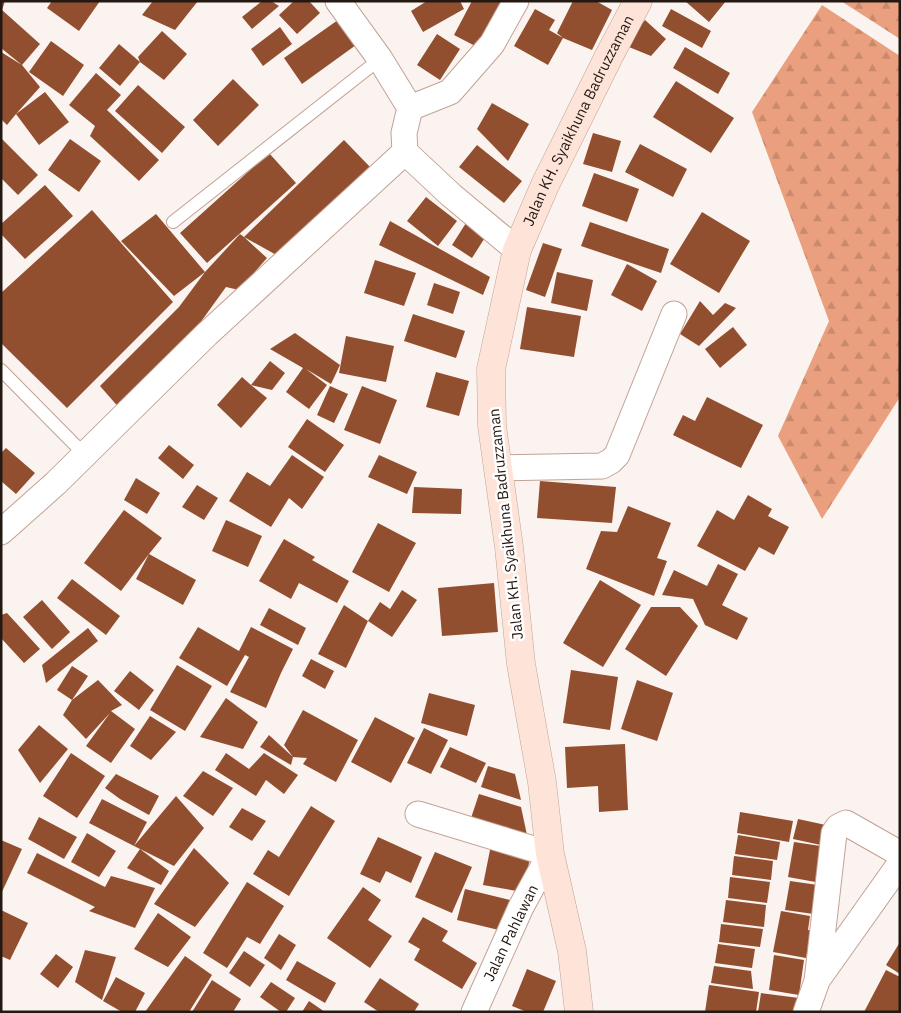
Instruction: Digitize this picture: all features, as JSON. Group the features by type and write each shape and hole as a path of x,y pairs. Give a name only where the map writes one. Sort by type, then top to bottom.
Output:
{"main road":[{"name":"Jalan KH. Syaikhuna Badruzzaman","path":"579,1012 572,951 550,854 542,782 521,664 509,547 492,426 491,369 517,250 545,185 638,1"}],"street":[{"path":"338,1 380,59 410,108 404,133 405,152 451,195 517,250"},
{"path":"410,108 450,92 492,44 516,1"},
{"path":"1,532 84,455 207,334 405,152"},
{"path":"498,468 602,466 611,461 617,455 674,314"},
{"path":"418,814 550,854"},
{"path":"806,1012 817,981 834,833 838,827 846,823 897,852 900,856"},
{"name":"Jalan Pahlawan","path":"474,1012 521,907 550,854"},
{"path":"817,981 900,861"}],"lane":[{"path":"173,222 380,59"},
{"path":"1,370 84,455"}],"green space":[{"path":"841,1 900,1 900,39"},
{"path":"822,5 900,56 900,397 822,519 778,436 829,321 752,112"}],"building":[{"path":"1,1 5,1 2,10 40,44 22,65 1,48"},
{"path":"52,1 100,1 79,31 47,8"},
{"path":"153,1 198,1 175,30 142,15"},
{"path":"262,1 271,1 279,6 252,29 242,17"},
{"path":"294,1 309,1 320,13 297,34 279,15"},
{"path":"427,1 460,1 464,9 423,32 411,11"},
{"path":"472,1 504,1 479,48 454,35"},
{"path":"573,1 596,1 612,10 592,50 563,38 557,33"},
{"path":"685,1 726,1 709,22"},
{"path":"535,9 555,20 549,30 563,38 548,65 514,46"},
{"path":"671,9 711,31 702,48 662,26"},
{"path":"338,20 356,45 302,84 284,58"},
{"path":"645,20 666,39 651,56 624,45"},
{"path":"280,27 292,44 263,66 251,49"},
{"path":"162,31 187,54 164,80 140,62 138,57"},
{"path":"437,34 460,49 440,80 417,65"},
{"path":"51,41 84,65 63,96 29,72"},
{"path":"119,44 140,62 120,86 99,68"},
{"path":"685,47 730,73 718,94 673,68"},
{"path":"1,52 22,65 40,87 7,125 1,119"},
{"path":"96,73 121,95 107,110 159,160 139,181 90,136 95,126 69,105"},
{"path":"233,79 259,105 218,146 193,120"},
{"path":"676,81 734,118 711,153 653,117"},
{"path":"138,85 185,127 162,153 115,111"},
{"path":"45,92 69,122 39,145 16,114"},
{"path":"492,103 529,124 508,161 477,129"},
{"path":"593,133 621,141 612,172 583,164"},
{"path":"1,138 38,175 18,195 1,178"},
{"path":"70,139 101,161 79,192 48,170"},
{"path":"344,140 371,168 280,257 244,237"},
{"path":"640,144 687,169 673,197 625,172"},
{"path":"477,145 522,181 504,203 459,167"},
{"path":"269,153 296,183 207,263 180,233"},
{"path":"594,173 639,189 627,222 582,206"},
{"path":"45,185 73,216 25,259 1,234 1,224"},
{"path":"426,197 457,221 438,246 407,221"},
{"path":"92,210 173,302 67,408 1,343 1,293"},
{"path":"702,212 750,241 719,293 670,264"},
{"path":"156,214 205,272 174,296 121,241"},
{"path":"390,221 490,277 483,295 379,245"},
{"path":"590,222 669,249 661,273 581,246"},
{"path":"466,223 486,236 472,258 452,245"},
{"path":"240,234 267,258 239,290 226,287 200,323 207,334 121,410 100,386 179,307 205,272"},
{"path":"543,243 562,249 545,297 526,290"},
{"path":"375,260 416,273 404,306 364,293"},
{"path":"627,264 657,281 642,311 611,295"},
{"path":"557,272 593,280 587,311 551,303"},
{"path":"434,283 460,292 453,314 427,305"},
{"path":"700,301 713,315 725,303 736,308 699,346 680,334"},
{"path":"527,307 581,316 574,357 520,349"},
{"path":"413,314 465,331 456,358 404,341"},
{"path":"733,327 747,345 720,368 705,349"},
{"path":"295,333 340,365 331,384 306,369 327,385 309,409 286,392 303,368 270,349"},
{"path":"346,336 394,346 386,382 339,373"},
{"path":"270,361 285,373 272,390 251,385"},
{"path":"436,372 469,381 459,416 426,407"},
{"path":"242,377 267,398 241,428 217,405"},
{"path":"330,386 348,394 334,423 317,415"},
{"path":"362,386 397,400 380,444 344,430"},
{"path":"707,397 763,425 741,468 673,435 683,415 695,421"},
{"path":"307,419 344,445 325,472 288,447"},
{"path":"169,445 194,465 183,479 158,458"},
{"path":"6,448 35,473 16,494 1,481 1,453"},
{"path":"292,455 324,477 302,509 289,498 271,527 229,501 247,472 270,486"},
{"path":"379,455 417,472 407,494 368,477"},
{"path":"136,478 160,493 147,514 124,500"},
{"path":"540,481 616,487 612,523 537,518"},
{"path":"197,485 218,498 204,520 182,507"},
{"path":"414,487 462,489 461,514 412,513"},
{"path":"748,495 772,509 768,516 789,527 774,555 759,547 745,571 697,546 717,510 734,520"},
{"path":"628,506 671,523 657,558 667,561 654,596 586,569 601,531 617,532"},
{"path":"124,510 162,538 121,591 84,563"},
{"path":"226,520 262,536 248,567 212,551"},
{"path":"378,523 416,543 389,592 352,572"},
{"path":"284,539 315,557 312,560 349,581 337,603 299,583 291,599 259,581"},
{"path":"149,554 196,580 183,605 136,579"},
{"path":"718,564 738,574 722,605 748,618 737,640 705,625 693,599 662,595 674,570 707,586"},
{"path":"72,579 120,616 106,635 57,598"},
{"path":"600,580 641,605 603,667 563,643"},
{"path":"494,583 498,632 442,636 438,588"},
{"path":"402,590 417,600 392,637 368,621 380,602 390,609"},
{"path":"42,600 70,632 52,649 23,617"},
{"path":"344,605 368,621 346,668 318,654"},
{"path":"651,607 680,607 698,626 666,676 625,649"},
{"path":"269,608 306,628 298,645 260,625"},
{"path":"7,613 40,649 24,663 1,638 1,615"},
{"path":"198,627 239,651 251,627 293,649 266,708 230,692 249,657 245,655 227,686 179,658"},
{"path":"88,628 98,641 46,683 42,665"},
{"path":"311,659 334,671 325,689 302,676"},
{"path":"177,665 212,686 185,731 150,710"},
{"path":"72,666 88,676 72,700 57,690"},
{"path":"571,670 618,677 610,730 563,723"},
{"path":"130,671 154,690 139,710 114,691"},
{"path":"98,680 122,705 111,711 135,729 111,763 86,746 110,713 86,739 63,715 72,700"},
{"path":"637,680 673,693 657,741 621,729"},
{"path":"429,693 475,705 467,736 421,723"},
{"path":"226,698 258,722 243,749 200,737"},
{"path":"303,710 358,740 336,782 303,764 307,758 293,757 284,745"},
{"path":"150,716 176,732 151,760 130,746"},
{"path":"375,717 415,738 391,783 351,762"},
{"path":"39,725 68,749 40,783 18,750"},
{"path":"424,728 448,740 431,774 407,763"},
{"path":"269,735 293,757 291,765 260,747"},
{"path":"625,744 628,810 599,812 598,786 567,788 565,747"},
{"path":"450,747 486,763 476,783 440,767"},
{"path":"71,753 105,776 77,818 43,796"},
{"path":"226,753 249,769 264,753 298,775 284,794 266,780 256,796 215,770"},
{"path":"488,766 515,774 521,800 481,787"},
{"path":"203,771 233,788 213,816 183,796"},
{"path":"116,774 159,796 149,815 120,799 105,788"},
{"path":"479,794 521,807 527,835 471,818"},
{"path":"176,796 204,828 174,866 134,846"},
{"path":"102,799 147,822 134,846 89,823"},
{"path":"311,806 335,821 289,896 253,874 268,850 279,857"},
{"path":"242,808 266,821 252,841 229,827"},
{"path":"740,812 793,821 789,842 737,833"},
{"path":"39,817 77,837 64,859 28,839"},
{"path":"798,819 835,827 830,847 793,839"},
{"path":"87,833 116,851 99,877 71,862"},
{"path":"738,835 780,842 777,860 735,854"},
{"path":"378,837 422,857 411,883 386,871 380,883 360,874"},
{"path":"1,840 22,849 1,894"},
{"path":"794,842 827,847 821,883 788,877"},
{"path":"491,845 531,853 523,892 483,885"},
{"path":"194,848 229,883 195,927 154,904"},
{"path":"140,849 169,871 161,885 127,868"},
{"path":"435,852 472,867 452,913 415,897"},
{"path":"37,853 105,887 111,876 155,888 135,928 89,911 95,907 27,873"},
{"path":"734,856 773,861 771,880 732,875"},
{"path":"730,877 770,882 767,903 728,898"},
{"path":"790,881 818,885 821,915 785,910"},
{"path":"247,882 284,906 260,944 247,937 227,968 203,953"},
{"path":"363,887 381,900 368,920 392,936 370,968 327,938"},
{"path":"465,889 510,900 503,931 457,920"},
{"path":"726,900 766,905 764,927 723,922"},
{"path":"1,910 28,923 10,960 1,956"},
{"path":"781,911 810,916 808,930 818,931 808,948 806,958 773,952"},
{"path":"158,913 191,937 168,967 134,949"},
{"path":"423,917 448,931 442,941 477,963 462,989 414,960 420,949 408,942"},
{"path":"721,924 763,929 760,947 719,942"},
{"path":"279,934 296,945 281,970 264,958"},
{"path":"900,942 900,974 886,965"},
{"path":"718,944 755,949 752,968 715,963"},
{"path":"85,950 116,957 102,1000 75,982"},
{"path":"244,951 265,965 250,987 229,973"},
{"path":"56,954 73,967 58,988 40,974"},
{"path":"774,955 804,960 799,995 769,990"},
{"path":"185,956 212,975 189,1012 145,1012"},
{"path":"297,961 336,983 325,1003 286,980"},
{"path":"714,966 751,971 753,989 711,983"},
{"path":"527,969 556,981 543,1012 527,1012 512,1006"},
{"path":"886,970 900,977 900,1012 864,1012"},
{"path":"116,977 145,993 135,1012 122,1012 103,1001"},
{"path":"380,978 419,1004 414,1012 379,1012 364,1002"},
{"path":"212,980 241,999 233,1012 192,1012"},
{"path":"271,982 295,998 286,1012 281,1012 260,997"},
{"path":"709,985 759,992 756,1012 705,1012"},
{"path":"761,993 799,998 797,1012 758,1012"},
{"path":"309,1001 325,1012 302,1012"}]}
